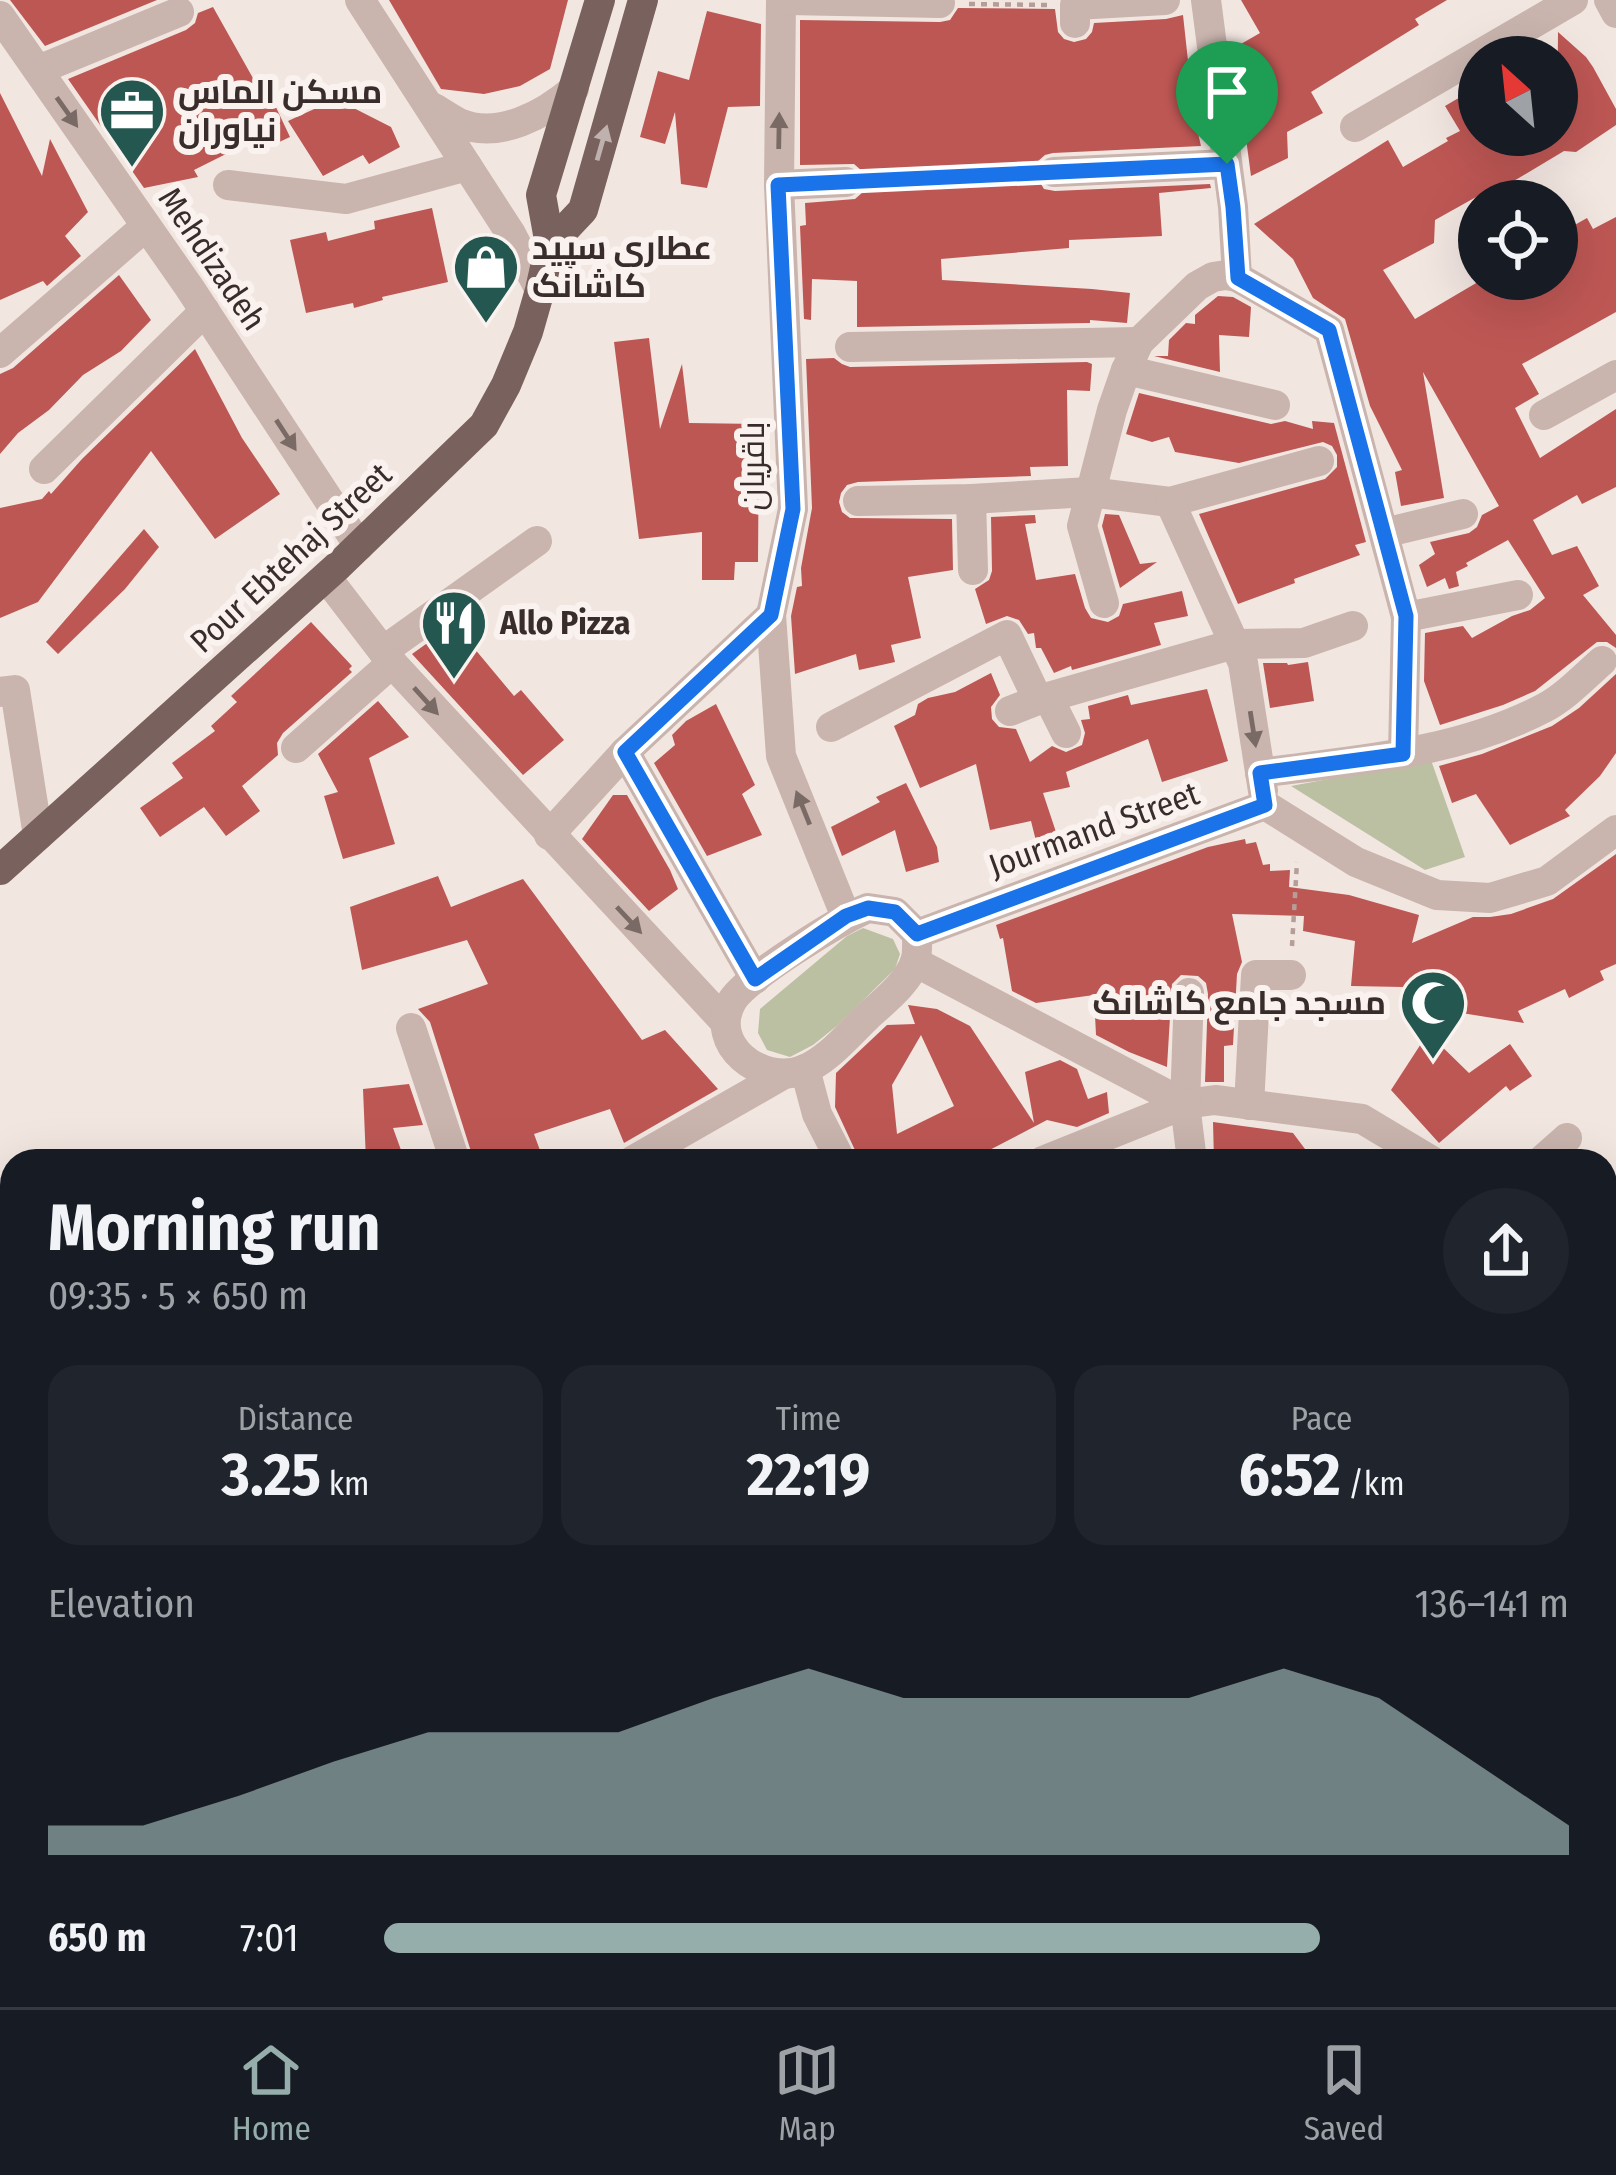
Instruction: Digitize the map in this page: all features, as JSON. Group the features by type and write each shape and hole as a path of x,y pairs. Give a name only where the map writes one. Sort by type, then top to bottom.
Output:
{"main road":[{"name":"Pour Ebtehaj Street","path":"0,870 326,577 484,425 520,350 540,290 550,244 541,195 600,0"},
{"name":"Pour Ebtehaj Street","path":"550,244 583,209 644,0"}],"street":[{"path":"360,0 511,233 540,290"},
{"path":"785,0 939,2"},
{"name":"باقریان","path":"785,0 778,185 793,509 771,615 782,756 846,916"},
{"path":"1075,14 1165,0"},
{"path":"1206,0 1237,268"},
{"path":"1355,127 1573,0"},
{"path":"1609,0 1616,13"},
{"path":"38,70 179,12"},
{"name":"Mehdizadeh","path":"0,16 205,311 359,546"},
{"path":"428,104 464,125 502,128 549,110 574,89"},
{"path":"1054,172 1227,164"},
{"path":"228,185 346,199 467,166"},
{"path":"778,185 846,182"},
{"path":"0,353 146,226"},
{"path":"1104,603 1082,526 1112,410 1133,356 1197,286 1237,268"},
{"path":"1237,268 1329,330 1406,616 1403,754"},
{"path":"44,469 205,311"},
{"path":"850,347 1133,356 1275,405"},
{"path":"1544,416 1616,375"},
{"path":"858,500 1090,492 1170,502 1319,461"},
{"path":"971,499 973,570"},
{"path":"1170,502 1243,663 1265,805 1356,862 1437,895 1490,898 1547,881 1616,830"},
{"path":"1384,533 1463,514"},
{"path":"296,748 387,657 536,541"},
{"path":"326,577 387,657 725,1022"},
{"path":"1406,616 1518,595"},
{"path":"549,835 625,752 771,615"},
{"path":"1032,702 1234,644 1304,643 1353,626"},
{"path":"831,728 1007,635 1032,702 1066,733"},
{"path":"1260,773 1403,754 1474,737 1547,707 1602,661"},
{"path":"0,692 15,690 38,836"},
{"path":"625,752 755,979"},
{"name":"Jourmand Street","path":"916,948 1265,805"},
{"path":"794,1072 746,1063 730,1046 725,1022 733,999 846,916 868,908 895,912 916,948 1185,1104"},
{"path":"654,1149 833,1049 899,986 916,948"},
{"path":"1249,1105 1256,975 1291,975"},
{"path":"1189,993 1185,1104 1191,1149"},
{"path":"411,1028 451,1149"},
{"path":"794,1072 835,1149"},
{"path":"1081,1149 1185,1104 1215,1100 1362,1118 1412,1149"},
{"path":"1555,1149 1567,1138"}],"path":[{"path":"939,2 1075,14"},
{"path":"846,182 1054,172"},
{"path":"1291,975 1297,861"}],"green space":[{"path":"1431,760 1465,857 1425,870 1291,786"},
{"path":"863,928 893,939 900,954 895,969 813,1045 790,1057 767,1050 758,1033 760,1009 847,936"}],"building":[{"path":"10,0 157,0 45,46"},
{"path":"389,0 568,0 550,69 520,86 484,94 441,89"},
{"path":"1241,0 1447,0 1415,19 1419,25 1311,92 1323,113 1287,132 1288,158 1251,176 1234,48 1260,33"},
{"path":"213,7 258,87 265,84 290,137 262,150 256,139 194,170 198,177 144,188 68,79 186,30 198,13"},
{"path":"958,8 1055,9 1058,32 1074,42 1086,39 1094,23 1183,15 1201,146 1053,153 1037,162 1035,174 1044,189 1055,191 1210,184 1211,188 1159,193 1162,236 1069,240 1069,248 941,259 942,280 1130,293 1127,323 857,327 857,281 812,279 811,320 804,319 800,226 806,225 805,203 855,199 865,182 854,164 800,165 800,20 940,22 950,20"},
{"path":"707,11 761,24 760,106 728,107 707,188 681,184 675,112 665,144 640,137 658,71 689,80"},
{"path":"1578,50 1616,109 1616,125 1578,151"},
{"path":"0,93 42,176 50,139 88,212 65,236 81,256 47,286 43,281 0,300"},
{"path":"1458,98 1458,128 1445,106"},
{"path":"336,99 391,127 400,147 369,164 363,155 323,176 288,121"},
{"path":"1458,132 1458,156 1556,156 1515,180 1458,180 1458,207 1435,220 1434,243 1383,270 1415,319 1458,294 1458,300 1578,300 1578,223 1587,218 1593,229 1616,217 1616,312 1522,364 1539,394 1515,408 1540,458 1616,409 1616,487 1582,504 1577,495 1533,520 1552,555 1577,546 1599,586 1583,595 1616,635 1616,648 1597,642 1535,691 1440,725 1424,681 1425,633 1463,626 1472,638 1545,598 1508,540 1456,572 1459,586 1449,589 1445,578 1427,587 1419,565 1435,554 1430,542 1469,533 1482,515 1499,506 1423,372 1444,498 1401,506 1395,472 1402,470 1370,406 1345,319 1313,298 1293,259 1254,224 1388,140 1403,167 1448,141"},
{"path":"432,208 448,282 354,308 353,303 306,313 290,240 326,232 328,241 375,229 374,221"},
{"path":"119,275 151,320 121,351 83,375 0,454 0,374 13,368"},
{"path":"1218,296 1233,297 1251,307 1249,337 1219,335 1220,372 1154,356 1168,356 1169,340 1186,323 1195,324 1195,315"},
{"path":"649,338 660,429 682,364 689,423 759,424 758,562 735,562 734,580 702,580 702,532 639,539 614,342"},
{"path":"195,349 242,438 280,494 215,539 151,451 38,602 0,618 0,508 51,494"},
{"path":"834,358 850,367 1087,362 1092,364 1090,391 1067,390 1068,466 1030,467 1031,476 847,485 839,502 850,518 952,519 953,570 908,577 921,638 891,645 895,662 859,670 856,654 795,674 791,616 797,587 802,586 812,508 806,359"},
{"path":"1139,393 1271,424 1285,421 1313,429 1312,421 1334,423 1366,542 1355,545 1360,555 1238,604 1199,514 1325,479 1337,467 1337,455 1323,442 1239,463 1175,452 1169,437 1152,442 1126,434"},
{"path":"1105,514 1119,515 1140,564 1157,562 1120,588 1102,526"},
{"path":"1035,515 1036,523 1025,524 1036,580 1075,574 1091,618 1108,622 1119,616 1123,604 1182,591 1188,616 1154,623 1161,645 1054,673 1041,648 1036,648 1034,633 1028,634 1019,620 1007,616 986,624 975,589 989,580 992,571 991,517"},
{"path":"144,529 159,547 125,589 58,654 46,642"},
{"path":"311,622 352,666 352,672 283,733 277,743 278,755 242,786 260,811 226,836 204,807 160,837 140,808 183,778 172,763 215,731 211,726 237,702 231,696"},
{"path":"454,624 514,696 521,690 564,740 523,775 412,654"},
{"path":"1308,662 1314,701 1270,708 1263,663"},
{"path":"991,673 1000,695 991,707 992,719 999,727 1016,729 1030,762 1052,746 1066,752 1082,745 1081,720 1090,719 1088,706 1128,695 1131,705 1207,689 1228,761 1162,782 1148,739 1066,772 1070,787 1043,793 1060,844 1038,849 1031,821 990,830 976,764 920,788 894,726 915,715 918,704 928,698 955,692"},
{"path":"1616,674 1616,753 1565,810 1570,816 1510,845 1476,794 1452,803 1439,766 1552,726"},
{"path":"378,701 409,737 369,758 395,844 343,859 324,796 338,792 318,754"},
{"path":"716,704 755,785 742,794 762,835 707,856 654,763 675,745 672,735 686,721"},
{"path":"906,783 937,847 939,862 906,872 895,830 842,856 831,827"},
{"path":"613,795 627,795 678,889 649,911 582,839"},
{"path":"1245,839 1246,844 1256,842 1263,865 1270,864 1270,871 1290,870 1289,887 1349,895 1419,915 1412,943 1473,917 1511,914 1553,899 1616,854 1616,964 1600,971 1604,980 1569,998 1565,989 1518,1011 1524,1023 1418,1006 1403,987 1351,986 1355,941 1303,931 1304,916 1232,914 1242,962 1237,974 1233,1045 1224,1046 1224,1082 1205,1082 1208,994 1198,976 1181,975 1172,984 1167,1067 1096,1035 1094,995 1036,1003 1012,991 1003,938 996,925 1208,847"},
{"path":"438,876 451,907 523,879 642,1040 665,1030 718,1089 624,1143 610,1109 534,1134 540,1149 470,1149 430,1022 418,1009 488,984 467,940 362,970 350,907"},
{"path":"908,1005 937,1009 970,1026 1034,1123 1025,1072 1060,1060 1077,1069 1088,1099 1107,1092 1109,1113 1077,1127 1047,1120 991,1149 854,1149 835,1107 836,1073 887,1025 915,1024","holes":["921,1035 954,1106 897,1134 892,1085"]},
{"name":"مسجد جامع کاشانک","path":"1428,1033 1469,1073 1510,1044 1532,1076 1510,1091 1506,1086 1439,1143 1391,1090"},
{"path":"409,1084 423,1125 393,1128 401,1149 366,1149 363,1089"},
{"path":"1213,1122 1293,1133 1305,1149 1214,1149"}],"place":[{"name":"مسکن الماس نیاوران","path":"132,170"},
{"name":"عطاری سپید کاشانک","path":"486,326"},
{"name":"Allo Pizza","path":"454,682"},
{"name":"مسجد جامع کاشانک","path":"1433,1062"}],"route":[{"path":"1227,164 1238,278 1329,330 1406,616 1403,754 1260,773 1265,805 917,934 895,912 868,908 846,916 755,979 625,752 771,615 793,509 778,185 1227,164"}]}
